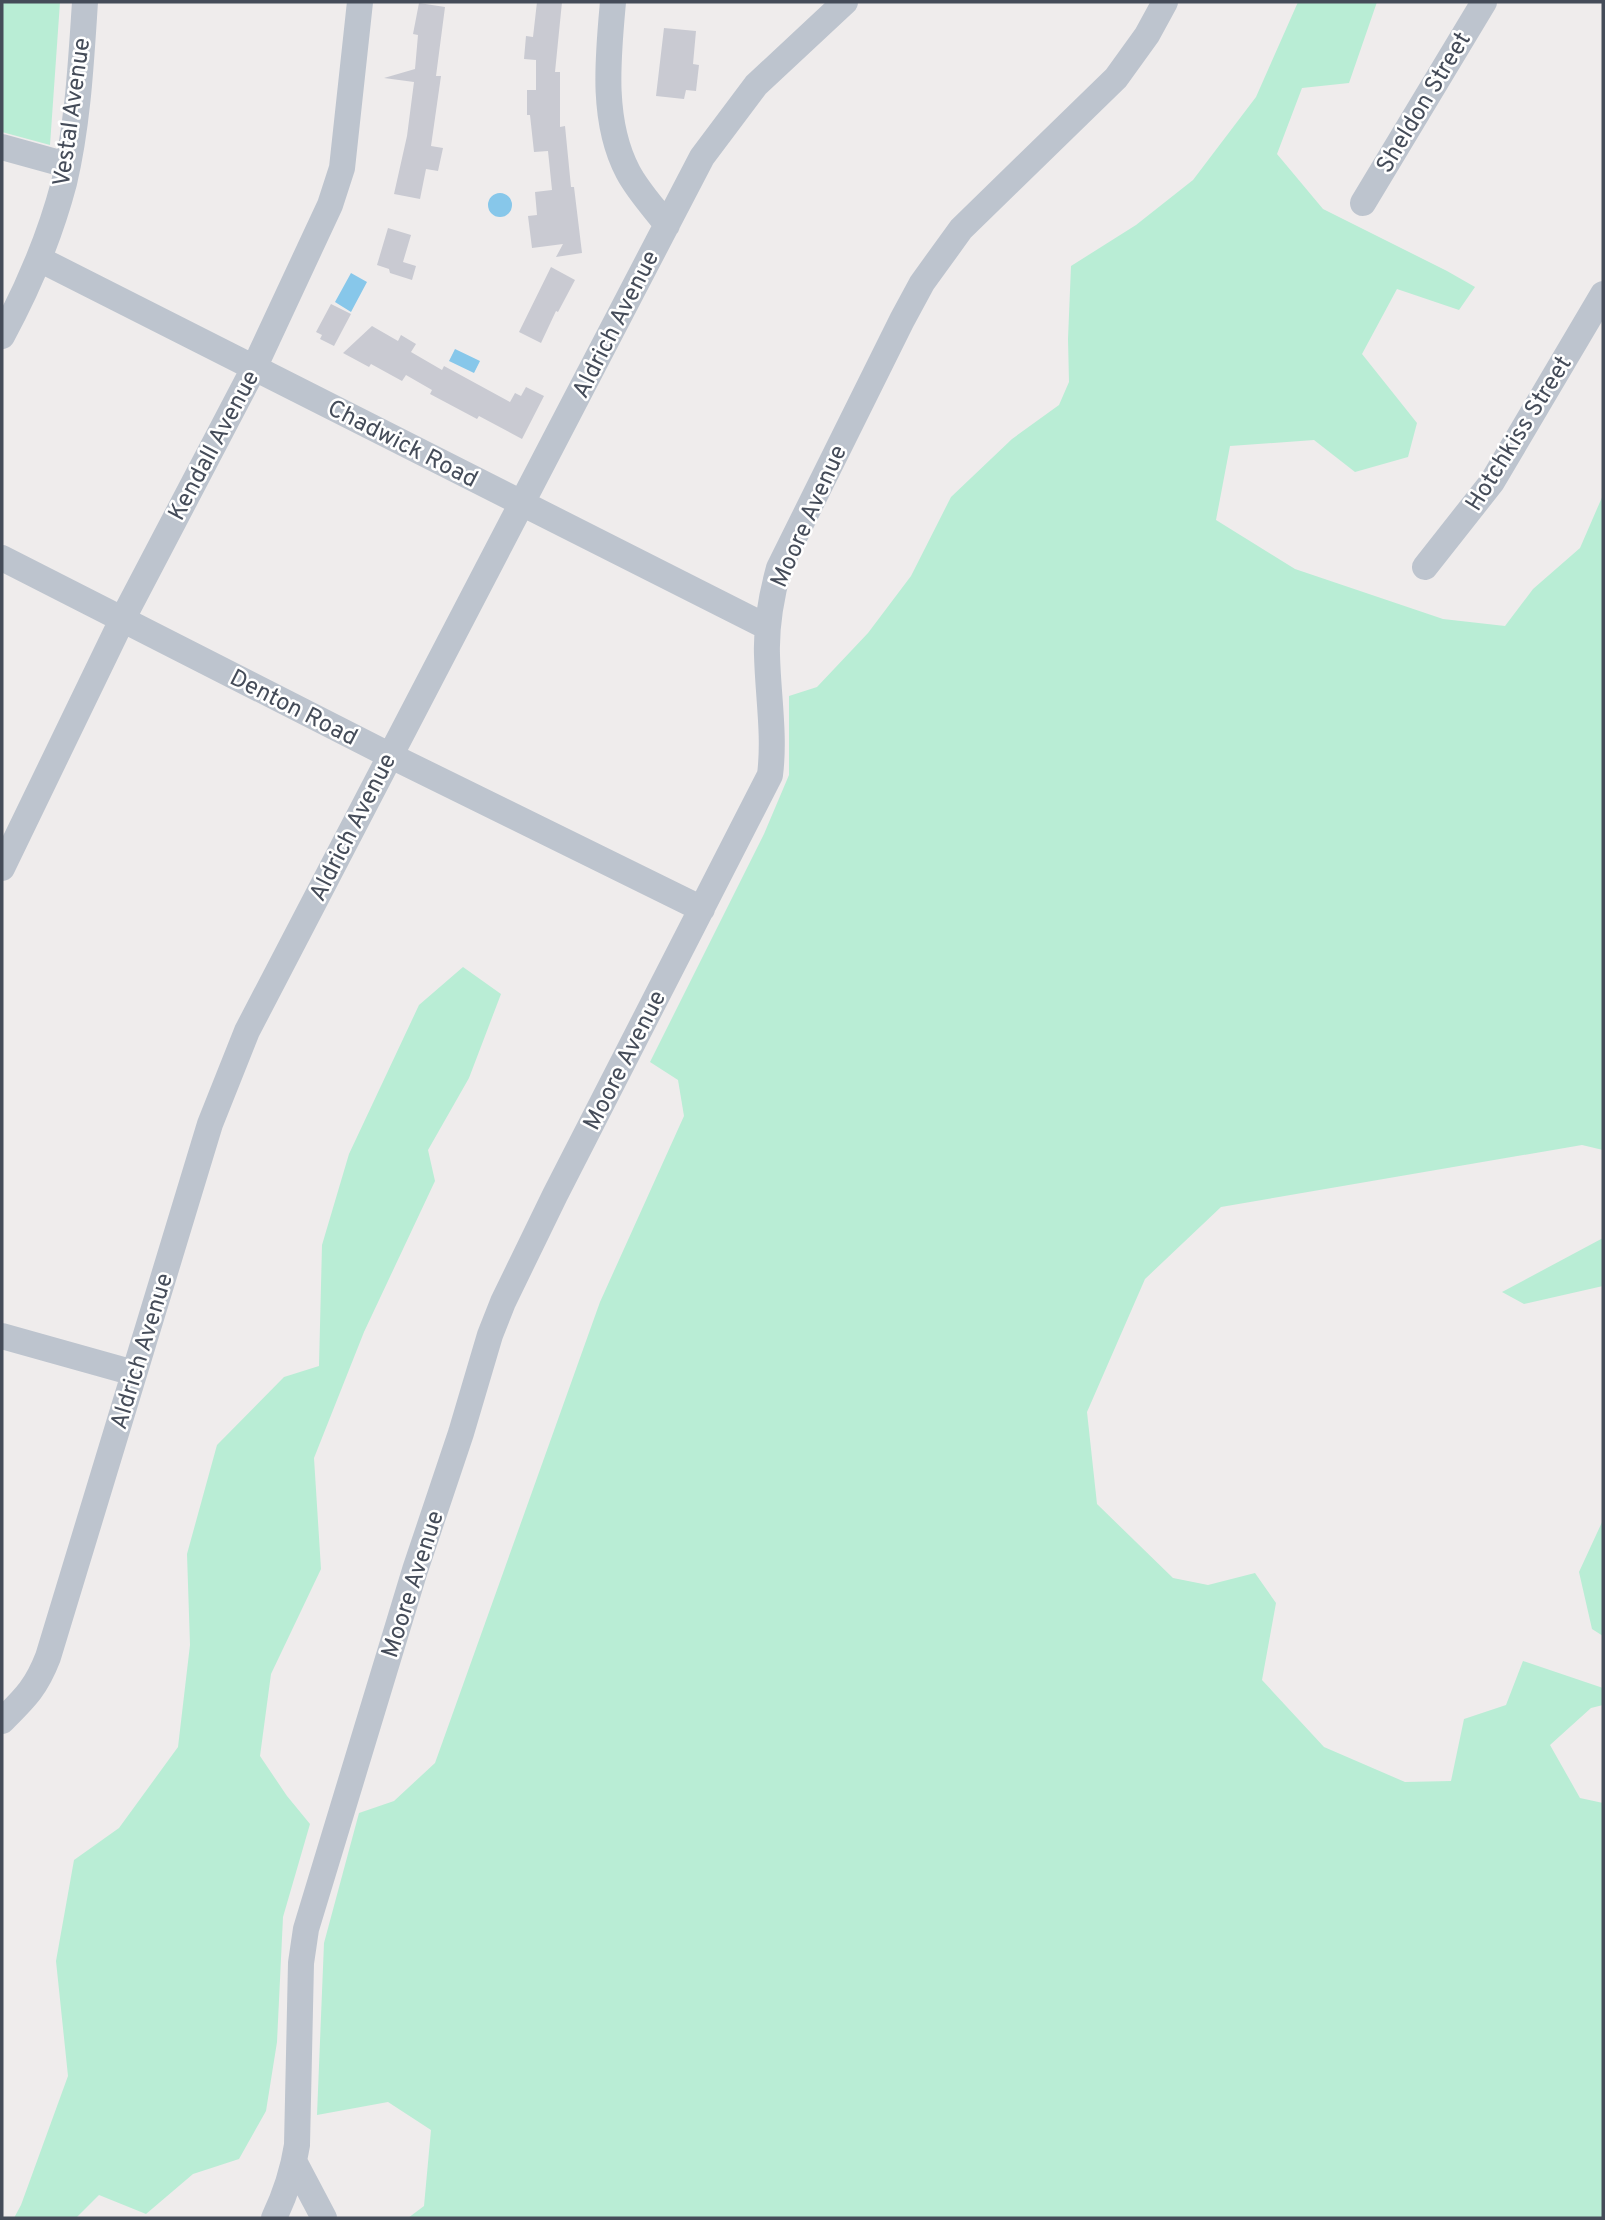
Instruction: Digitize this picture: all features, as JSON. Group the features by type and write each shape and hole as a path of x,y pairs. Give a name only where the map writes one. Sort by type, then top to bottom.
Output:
{"street":[{"name":"Vestal Avenue","path":"2,336 39,259 64,183 79,95 85,2"},
{"name":"Kendall Avenue","path":"2,868 122,620 254,368 317,236 342,168 360,2"},
{"path":"613,2 608,92 617,141 628,172 667,225"},
{"name":"Aldrich Avenue","path":"5,1712 34,1688 43,1669 210,1124 247,1031 702,157 756,85 845,2"},
{"name":"Moore Avenue","path":"274,2218 295,2163 297,2145 301,1963 306,1929 415,1570 503,1302 770,775 773,747 766,655 767,627 779,568 922,283 961,229 1116,78 1147,35 1165,2"},
{"name":"Sheldon Street","path":"1363,203 1484,2"},
{"path":"2,147 67,165"},
{"name":"Chadwick Road","path":"39,259 767,627"},
{"name":"Hotchkiss Street","path":"1425,567 1492,482 1603,294"},
{"name":"Denton Road","path":"2,558 389,755 702,909"},
{"path":"2,1335 134,1373"},
{"path":"295,2163 324,2218"}],"green space":[{"path":"2,2 60,2 50,145 2,132"},
{"path":"1298,2 1377,2 1349,83 1302,88 1277,154 1323,209 1475,287 1459,310 1397,289 1362,354 1417,423 1408,457 1355,472 1314,440 1230,446 1216,520 1295,569 1443,619 1505,626 1533,589 1580,548 1603,495 1603,1150 1582,1145 1221,1207 1145,1279 1087,1412 1097,1504 1173,1578 1208,1585 1255,1573 1276,1603 1262,1680 1324,1747 1405,1782 1451,1781 1464,1719 1506,1705 1523,1661 1603,1688 1603,1705 1591,1708 1550,1745 1580,1798 1603,1803 1603,2218 408,2218 424,2206 431,2130 388,2102 317,2115 324,1943 359,1813 394,1801 435,1763 600,1302 684,1116 678,1080 650,1062 764,834 789,775 789,696 817,687 868,633 911,576 951,497 1012,439 1059,405 1069,382 1071,266 1136,225 1193,180 1256,97"},
{"path":"463,967 501,994 469,1078 428,1150 435,1181 364,1332 314,1458 321,1569 271,1674 260,1756 310,1824 283,1917 277,2042 266,2111 239,2159 193,2174 146,2214 99,2195 76,2218 14,2218 68,2076 56,1961 74,1860 119,1828 178,1747 190,1645 187,1554 217,1445 284,1377 319,1366 322,1245 349,1154 419,1005"},
{"path":"1603,1238 1603,1286 1524,1304 1502,1292"},
{"path":"1603,1520 1603,1636 1592,1629 1579,1572"}],"water":[{"path":"500,193 509,196 512,205 509,214 500,217 491,214 488,205 491,196"},
{"path":"351,273 367,282 351,312 335,302"},
{"path":"455,349 480,361 474,373 449,361"}],"building":[{"path":"537,2 562,2 555,72 560,72 560,127 565,126 571,187 574,187 582,253 556,257 563,244 532,248 528,216 537,215 535,192 552,190 548,151 534,152 530,115 527,115 527,90 536,90 536,60 524,59 526,36 533,37"},
{"path":"419,3 445,7 436,76 441,76 431,146 443,148 438,171 426,169 420,199 394,194 407,136 414,82 384,78 415,69 418,35 413,34"},
{"path":"664,28 696,31 693,64 699,65 696,91 686,90 684,99 656,96"},
{"path":"388,228 411,235 403,262 416,266 412,280 390,273 389,269 377,265"},
{"path":"551,267 575,280 541,343 519,332"},
{"path":"331,304 351,314 334,346 320,339 322,335 316,332"},
{"path":"372,326 398,341 401,335 416,344 411,352 442,370 444,366 510,402 515,393 521,396 526,387 544,396 522,439 430,394 432,390 406,375 402,381 343,353"}]}
